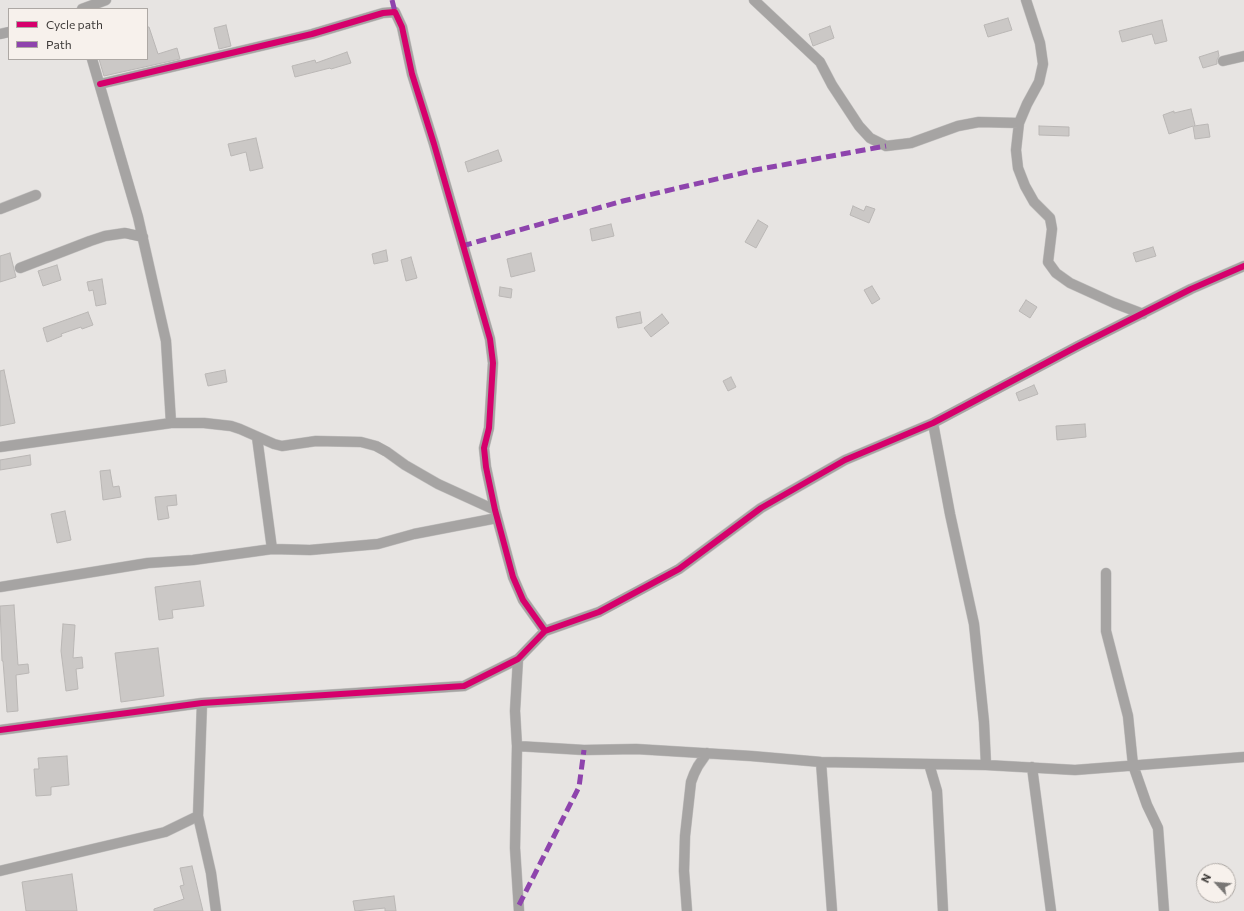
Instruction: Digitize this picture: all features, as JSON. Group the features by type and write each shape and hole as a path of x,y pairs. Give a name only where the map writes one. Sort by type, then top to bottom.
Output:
{"street":[{"path":"86,5 106,0"},
{"path":"754,0 820,62 832,85 859,126 870,138 886,146 911,142 958,126 979,122 1019,123"},
{"path":"1026,0 1040,42 1043,64 1039,82 1019,123 1016,150 1018,168 1025,186 1034,202 1050,218 1052,229 1048,262 1056,273 1070,283 1114,303 1143,314"},
{"path":"100,84 312,34 383,13 395,12 402,27 412,74 434,144 490,340 493,364 489,428 484,448 486,467 496,514 513,577 523,600 545,631"},
{"path":"1223,61 1244,56"},
{"path":"92,60 138,217 166,341 171,423"},
{"path":"0,209 36,195"},
{"path":"20,268 90,240 105,236 125,234 143,237"},
{"path":"0,730 202,702 464,686 518,659 545,631 599,612 679,570 761,508 845,460 933,423 1191,289 1244,266"},
{"path":"0,447 171,423 204,423 231,426 282,446 316,441 361,442 376,446 438,484 496,514"},
{"path":"933,423 950,514 974,624 984,722 986,765"},
{"path":"257,437 272,549"},
{"path":"0,587 148,563 193,560 272,549 310,550 378,544 496,514"},
{"path":"1106,573 1106,631 1128,716 1133,765 1147,805 1158,828 1164,911"},
{"path":"518,659 515,848 519,911"},
{"path":"202,702 198,816 212,873 216,911"},
{"path":"517,746 584,750 636,749 821,762 986,765 1075,770 1244,757"},
{"path":"687,911 684,871 685,836 691,782 698,766 707,754"},
{"path":"821,762 832,911"},
{"path":"929,764 937,791 943,911"},
{"path":"1032,767 1051,911"},
{"path":"0,870 165,832 198,816"}],"building":[{"path":"1008,18 1012,30 988,37 984,25"},
{"path":"1162,20 1167,41 1155,44 1152,34 1122,42 1119,31"},
{"path":"226,25 231,46 219,49 214,28"},
{"path":"830,26 834,38 813,46 809,34"},
{"path":"148,27 158,54 177,48 180,59 104,76 99,60 148,60"},
{"path":"1218,51 1219,56 1217,64 1203,68 1199,57"},
{"path":"347,52 351,63 295,77 292,66 315,60 316,63"},
{"path":"1191,109 1194,126 1208,124 1210,137 1195,139 1193,126 1169,134 1163,115 1174,111 1174,113"},
{"path":"1039,126 1069,127 1069,136 1039,135"},
{"path":"256,138 263,168 250,171 246,152 231,156 228,144"},
{"path":"498,150 502,161 468,172 465,162"},
{"path":"853,206 864,211 866,206 875,209 869,223 850,215"},
{"path":"758,220 768,226 756,248 745,242"},
{"path":"611,224 614,236 592,241 590,229"},
{"path":"1153,247 1156,256 1136,262 1133,253"},
{"path":"386,250 388,261 374,264 372,254"},
{"path":"10,253 16,277 0,282 0,256"},
{"path":"531,253 535,271 511,277 507,259"},
{"path":"411,257 417,278 406,281 401,260"},
{"path":"57,265 61,280 43,286 38,271"},
{"path":"102,279 106,304 96,306 93,290 89,291 87,282"},
{"path":"872,286 880,299 872,304 864,290"},
{"path":"500,287 512,289 511,298 499,296"},
{"path":"1026,300 1037,307 1030,318 1019,311"},
{"path":"88,312 93,325 82,329 81,327 61,334 62,336 47,342 43,328"},
{"path":"640,312 642,323 618,328 616,317"},
{"path":"662,314 669,323 651,337 644,328"},
{"path":"4,370 15,423 0,426 0,371"},
{"path":"225,370 227,382 208,386 205,374"},
{"path":"731,377 736,387 728,391 723,381"},
{"path":"1034,385 1038,394 1019,401 1016,393"},
{"path":"1085,424 1086,437 1057,440 1056,426"},
{"path":"30,455 31,465 0,470 0,460"},
{"path":"110,470 113,487 119,486 121,497 103,500 100,471"},
{"path":"176,495 177,505 167,506 169,518 158,520 155,497"},
{"path":"65,511 71,540 57,543 51,514"},
{"path":"200,581 204,606 172,610 173,618 159,620 155,587"},
{"path":"14,605 18,665 28,664 29,673 16,675 18,711 7,712 2,661 0,606"},
{"path":"63,624 75,625 73,658 82,657 83,668 76,669 78,689 66,691 61,651"},
{"path":"158,648 164,696 121,702 115,653"},
{"path":"67,756 69,785 51,787 51,795 36,796 34,769 39,769 38,758"},
{"path":"192,866 203,911 154,911 154,909 184,899 180,886 184,885 180,868"},
{"path":"72,874 77,911 26,911 22,882"},
{"path":"394,896 396,911 385,911 385,908 355,911 353,901"}],"marked path":[{"path":"392,0 395,12"},
{"path":"462,246 623,201 755,170 886,146"},
{"path":"519,905 579,787 584,750"}],"cycle path":[{"path":"100,84 312,34 383,13 395,12 402,27 412,74 434,144 490,339 493,363 489,428 484,448 486,467 495,510 513,577 523,600 545,631"},
{"path":"0,730 202,703 464,686 518,659 545,631 599,612 679,569 761,508 845,460 933,423 1078,346 1191,289 1244,266"}]}
